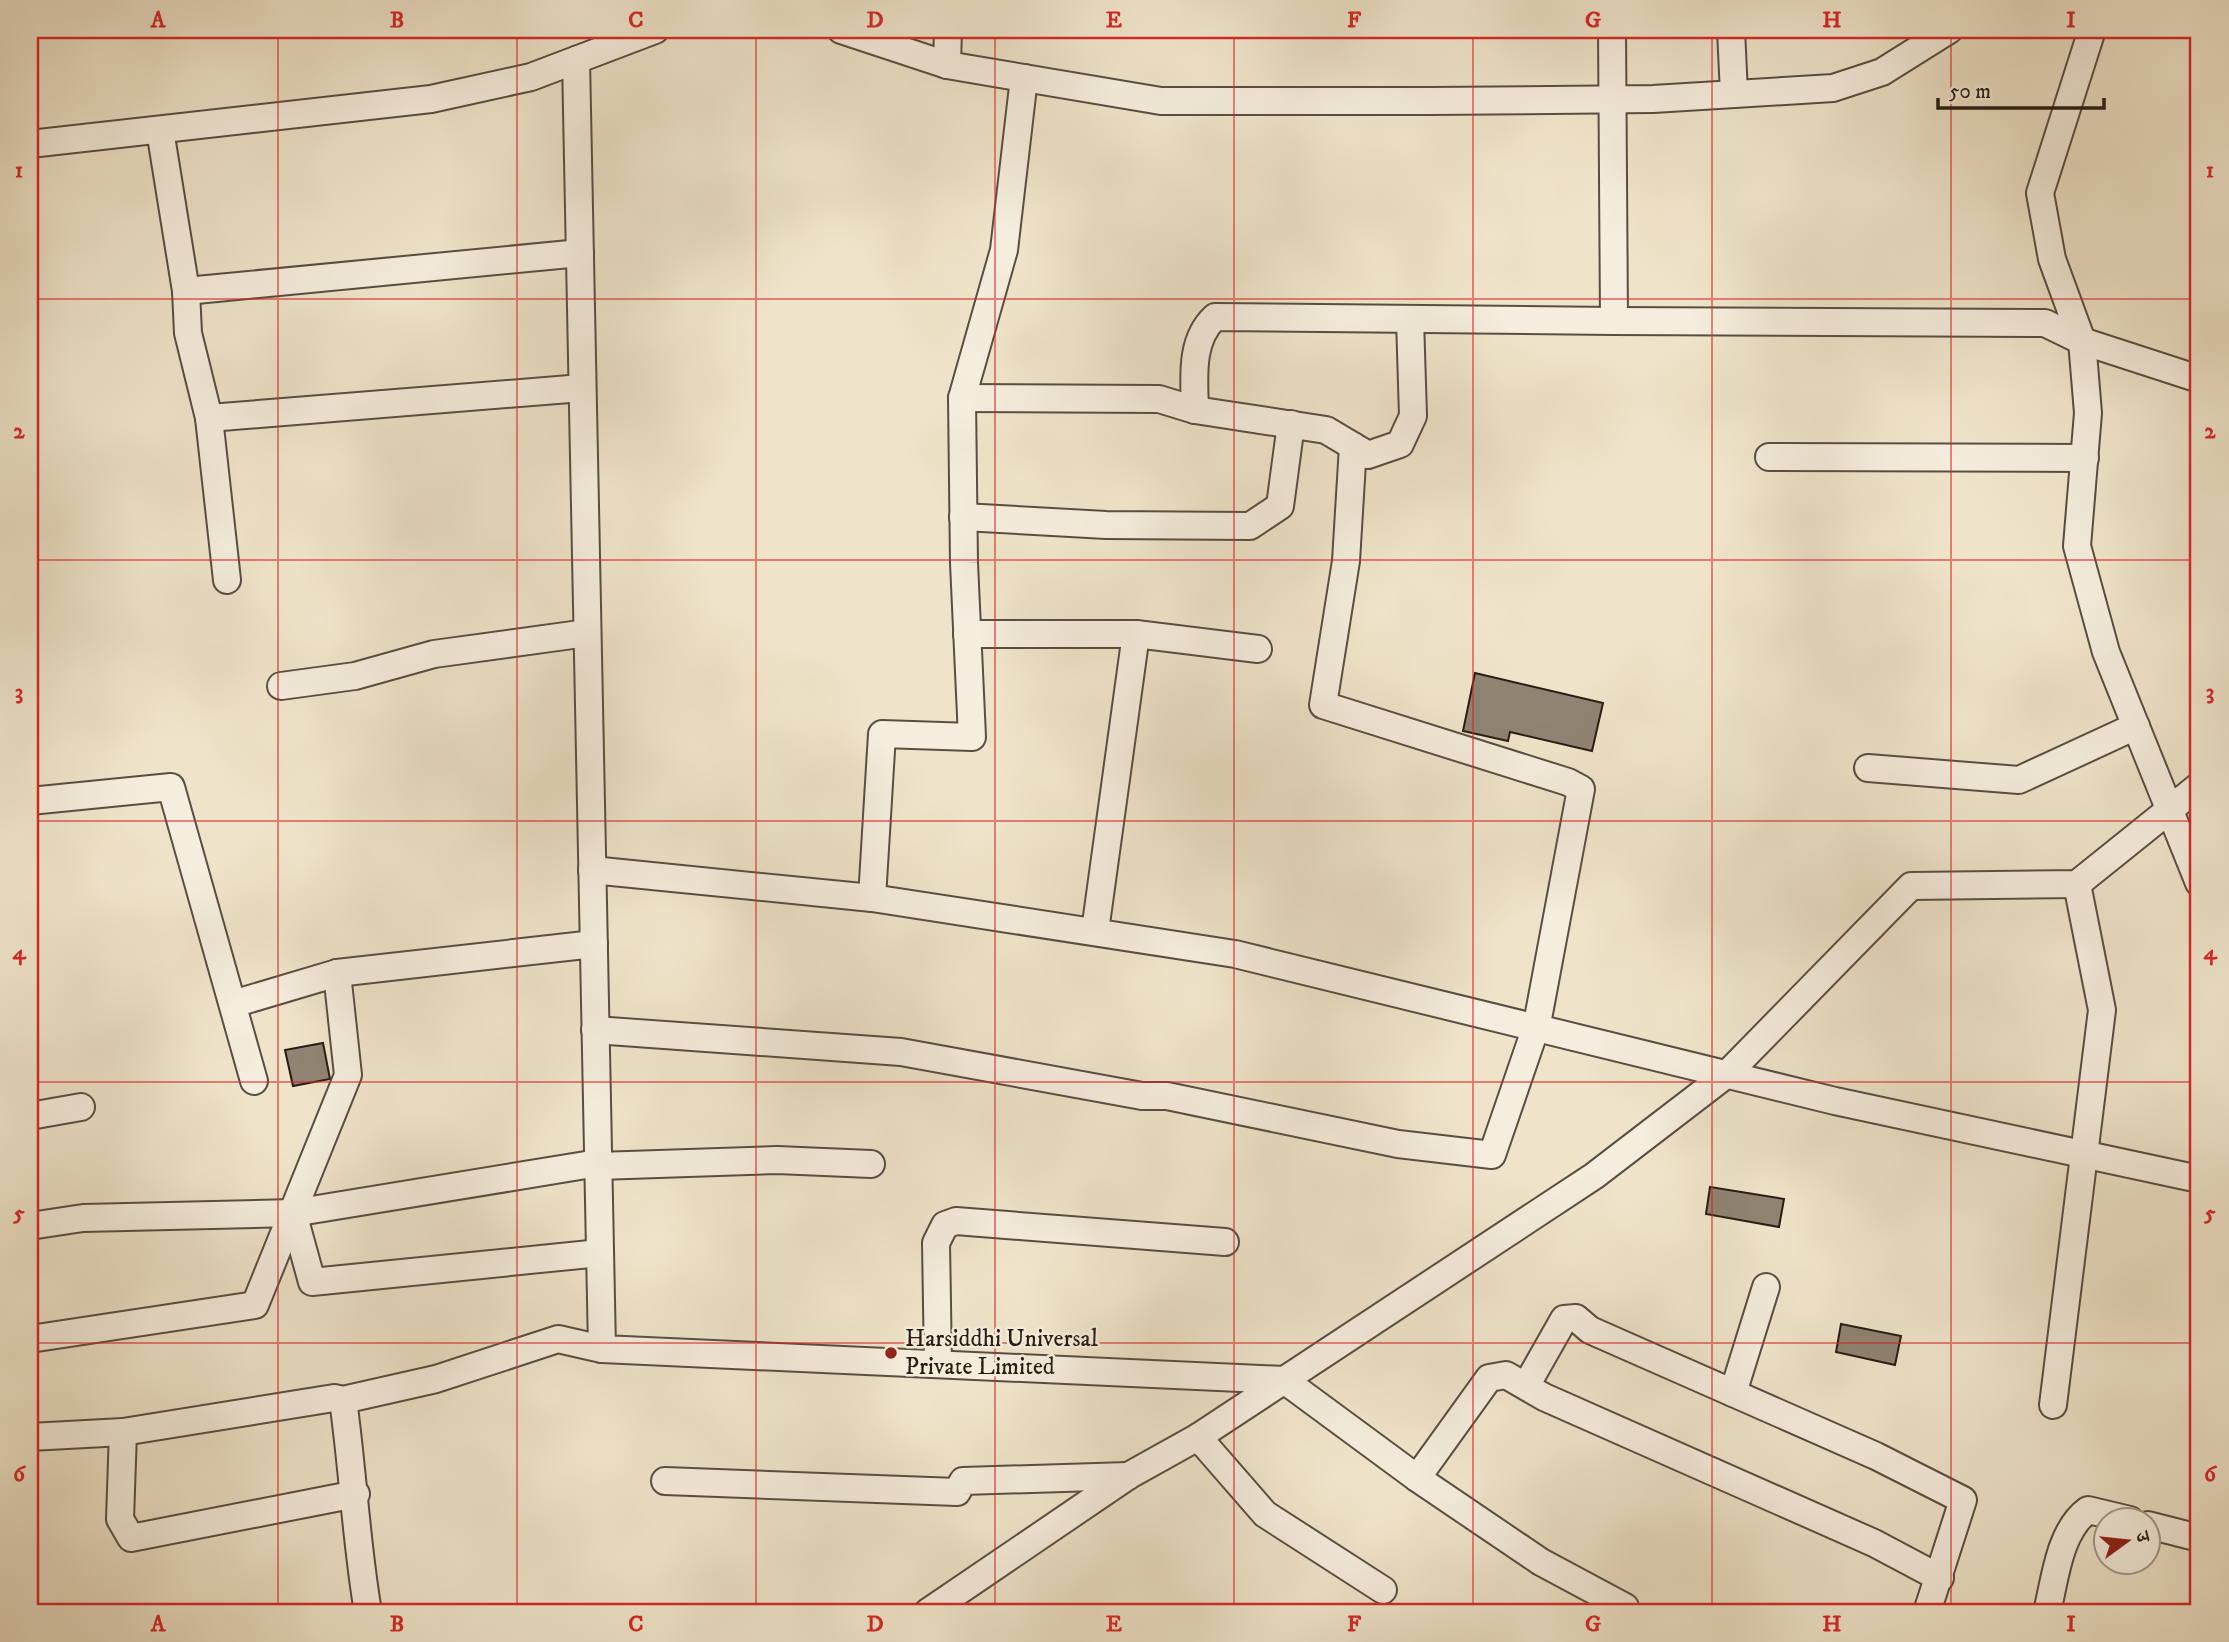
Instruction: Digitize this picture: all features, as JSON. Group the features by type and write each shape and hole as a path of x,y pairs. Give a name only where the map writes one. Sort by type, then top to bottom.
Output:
{"street":[{"path":"30,144 431,100 531,77 655,30"},
{"path":"947,65 948,30"},
{"path":"1612,30 1614,321"},
{"path":"1731,30 1734,94"},
{"path":"850,31 947,65 1161,101 1611,100 1833,88 1882,72 1949,30"},
{"path":"2092,30 2040,193 2052,259 2082,341 2088,412 2077,546 2106,652 2199,883"},
{"path":"576,60 602,1349"},
{"path":"872,898 882,734 972,737 962,398 1003,250 1024,78"},
{"path":"160,130 186,291 188,333 209,418 227,580"},
{"path":"186,291 580,253"},
{"path":"1195,410 1194,369 1202,329 1216,317 2045,323 2082,341 2199,379"},
{"path":"962,398 1159,399 1195,410 1326,430 1368,455 1400,444 1413,416 1410,318"},
{"path":"209,418 582,387"},
{"path":"964,517 1106,525 1250,526 1280,506 1291,424"},
{"path":"595,1030 901,1052 1142,1096 1167,1096 1398,1144 1492,1155 1536,1028 1581,789 1568,782 1323,705 1346,561 1353,446"},
{"path":"1769,457 2085,458"},
{"path":"281,686 355,676 435,654 587,634"},
{"path":"967,634 1136,634 1258,649"},
{"path":"1094,931 1136,634"},
{"path":"1868,768 2019,780 2136,726"},
{"path":"928,1612 1128,1476 1198,1437 1594,1176 1727,1074 1911,886 2077,884 2199,786"},
{"path":"30,801 172,787 254,1081"},
{"path":"592,870 872,898 1235,954 1835,1101 2199,1179"},
{"path":"2053,1405 2057,1349 2102,1010 2077,884"},
{"path":"233,1004 337,974 594,944"},
{"path":"30,1339 255,1305 348,1075 337,974"},
{"path":"30,1116 81,1107"},
{"path":"30,1226 83,1218 293,1213 598,1165 777,1160 871,1164"},
{"path":"293,1213 312,1282 600,1253"},
{"path":"938,1364 936,1243 945,1224 956,1222 1225,1242"},
{"path":"1732,1393 1766,1287"},
{"path":"1526,1386 1564,1319 1576,1318 1590,1330 1876,1456 1963,1500 1927,1612"},
{"path":"30,1437 123,1432 334,1398 344,1400 436,1379 558,1339 602,1349 1283,1380 1417,1478 1541,1562 1625,1607"},
{"path":"1417,1478 1489,1378 1506,1375 1874,1543 1940,1578"},
{"path":"344,1400 356,1494 357,1549 368,1612"},
{"path":"123,1432 120,1519 131,1538 356,1494"},
{"path":"1198,1437 1265,1514 1383,1590"},
{"path":"665,1481 957,1492 963,1481 1128,1476"},
{"path":"2047,1612 2063,1548 2078,1517 2088,1510 2092,1511"},
{"path":"2162,1529 2199,1538"}],"building":[{"path":"1475,673 1603,703 1592,751 1510,732 1508,741 1463,731"},
{"path":"323,1043 330,1079 293,1086 285,1050"},
{"path":"1710,1187 1784,1199 1779,1227 1706,1214"},
{"path":"1841,1324 1901,1336 1895,1365 1836,1352"}],"place":[{"name":"Harsiddhi Universal Private Limited","path":"891,1353"}]}
